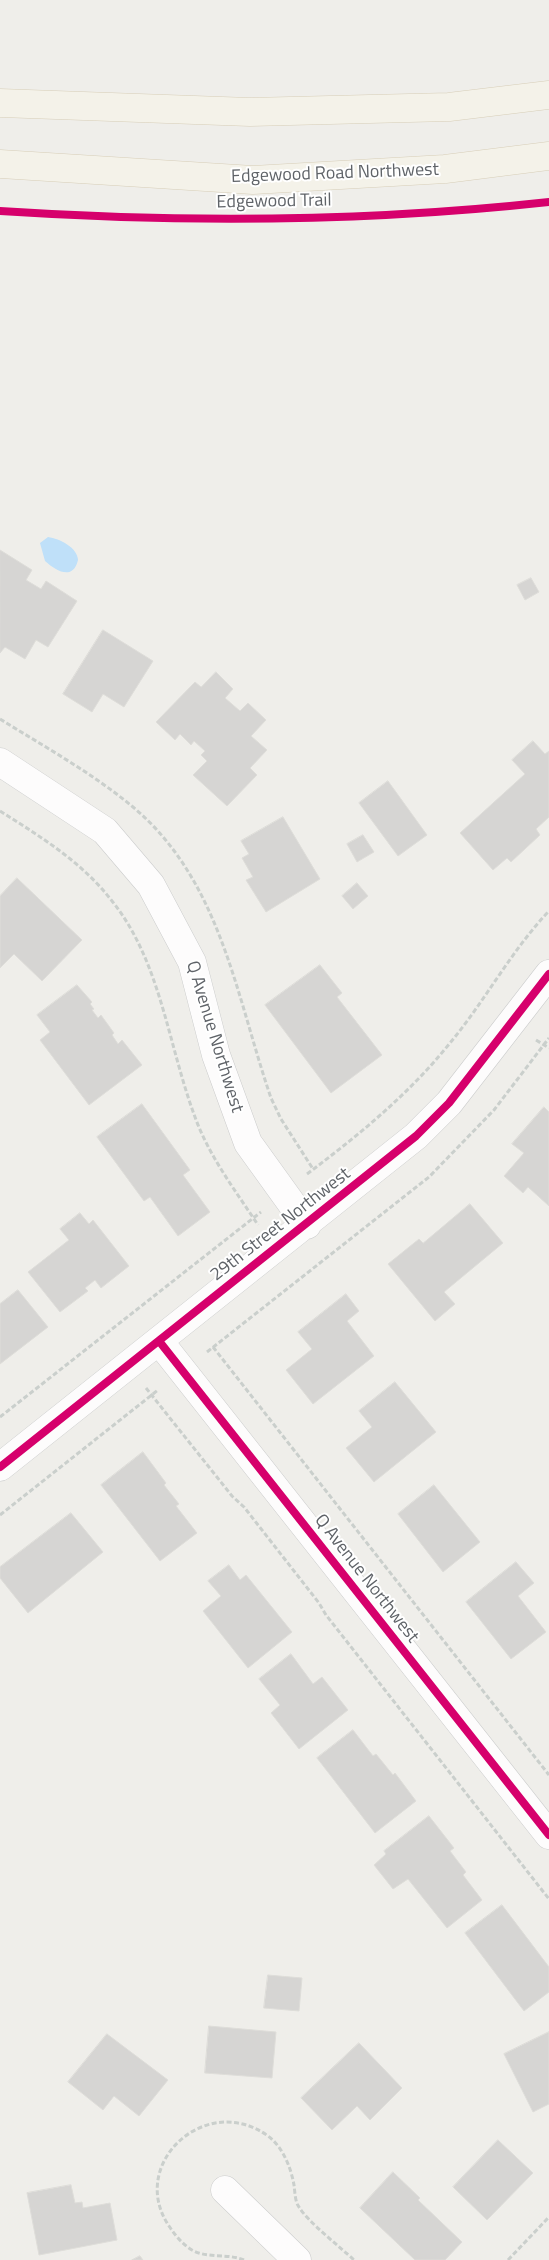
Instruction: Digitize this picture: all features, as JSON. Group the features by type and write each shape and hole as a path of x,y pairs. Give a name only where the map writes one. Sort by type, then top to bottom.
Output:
{"main road":[{"path":"0,104 250,112 449,107 549,95"},
{"name":"Edgewood Road Northwest","path":"0,164 252,180 445,169 549,156"}],"street":[{"name":"Q Avenue Northwest","path":"0,762 105,831 151,884 192,962 216,1055 248,1143 307,1225"},
{"name":"29th Street Northwest","path":"0,1467 307,1225 416,1136 449,1104 541,1002 549,974"},
{"name":"Q Avenue Northwest","path":"159,1341 549,1835"},
{"path":"225,2190 297,2260"}],"path":[{"path":"0,811 72,860 93,878 123,916 135,937 150,972 184,1086 208,1148 262,1232"},
{"path":"301,1178 374,1122 416,1081 451,1042 549,911"},
{"path":"533,1038 549,1048"},
{"path":"201,1357 429,1177 494,1110 549,1038"},
{"path":"0,1417 266,1208"},
{"path":"213,1348 549,1775"},
{"path":"142,1383 232,1496 250,1514 319,1603 326,1615 549,1899"},
{"path":"0,1515 163,1386"},
{"path":"508,2260 549,2217"}],"water":[{"path":"48,537 63,542 75,551 78,560 72,570 68,572 59,571 45,561 40,543"}],"building":[{"path":"0,550 32,570 26,580 41,589 46,581 77,601 48,647 36,640 25,659 5,647 0,653"},
{"path":"531,578 539,592 525,600 517,585"},
{"path":"103,630 153,661 124,707 103,694 92,712 63,694"},
{"path":"216,672 233,689 225,698 240,711 248,703 266,720 251,736 267,750 250,768 257,775 227,806 193,775 207,761 201,755 205,751 194,741 191,745 180,734 175,740 156,722 195,682 201,687"},
{"path":"533,741 545,754 549,751 549,817 536,829 540,835 511,862 507,858 493,870 460,833 525,774 512,760"},
{"path":"388,781 427,835 398,856 359,803"},
{"path":"283,817 320,879 266,912 246,880 253,877 242,858 249,854 241,841"},
{"path":"363,835 374,852 357,862 347,844"},
{"path":"17,878 82,940 42,981 14,954 0,968 0,896"},
{"path":"357,883 368,896 353,909 342,896"},
{"path":"320,965 342,993 337,997 382,1055 331,1093 265,1005"},
{"path":"77,985 92,1002 90,1004 94,1009 92,1010 98,1018 101,1015 114,1033 112,1035 118,1044 122,1040 142,1065 89,1105 40,1040 50,1032 37,1015"},
{"path":"142,1104 190,1170 183,1175 210,1212 178,1236 150,1197 144,1201 97,1137"},
{"path":"544,1107 549,1112 549,1206 528,1187 523,1193 504,1176 524,1153 512,1144"},
{"path":"470,1204 503,1243 444,1292 455,1304 435,1321 388,1264 419,1239 423,1243"},
{"path":"80,1213 89,1224 93,1220 129,1266 101,1288 95,1280 85,1288 88,1291 60,1312 28,1272 69,1240 60,1229"},
{"path":"18,1290 48,1327 0,1364 0,1304"},
{"path":"346,1294 359,1311 347,1321 374,1356 313,1404 286,1370 312,1349 298,1332"},
{"path":"395,1382 436,1432 374,1482 346,1448 372,1427 359,1411"},
{"path":"143,1452 166,1483 164,1485 179,1504 176,1506 197,1533 160,1561 101,1485"},
{"path":"434,1485 480,1542 443,1572 398,1514"},
{"path":"71,1513 103,1552 28,1613 0,1578 0,1567"},
{"path":"516,1562 534,1583 518,1596 546,1632 511,1659 466,1602"},
{"path":"229,1565 240,1580 246,1575 292,1632 248,1668 203,1611 221,1596 208,1581"},
{"path":"291,1654 313,1684 322,1677 348,1710 299,1749 271,1713 280,1705 259,1679"},
{"path":"353,1730 373,1756 376,1754 393,1775 395,1773 416,1801 375,1833 317,1758"},
{"path":"429,1816 454,1848 450,1851 466,1872 463,1875 482,1900 447,1928 408,1879 393,1889 374,1865 386,1854 384,1851"},
{"path":"502,1905 549,1967 549,1992 524,2011 465,1933"},
{"path":"268,1975 302,1978 299,2011 264,2008"},
{"path":"209,2026 276,2032 272,2078 205,2073"},
{"path":"549,2032 549,2104 533,2112 504,2054"},
{"path":"107,2034 168,2080 139,2116 114,2096 103,2110 68,2082"},
{"path":"359,2043 402,2088 370,2120 357,2106 332,2130 301,2098"},
{"path":"498,2140 533,2173 487,2220 453,2187"},
{"path":"393,2172 420,2198 418,2200 462,2242 445,2260 415,2260 360,2208"},
{"path":"71,2185 75,2203 82,2202 83,2208 110,2203 117,2240 39,2255 27,2193"},
{"path":"140,2256 143,2260 132,2260"}],"cycle path":[{"name":"Edgewood Trail","path":"0,211 206,219 343,217 481,209 549,202"},
{"path":"0,1467 416,1136 449,1103 549,974"},
{"path":"159,1341 549,1835"}]}
